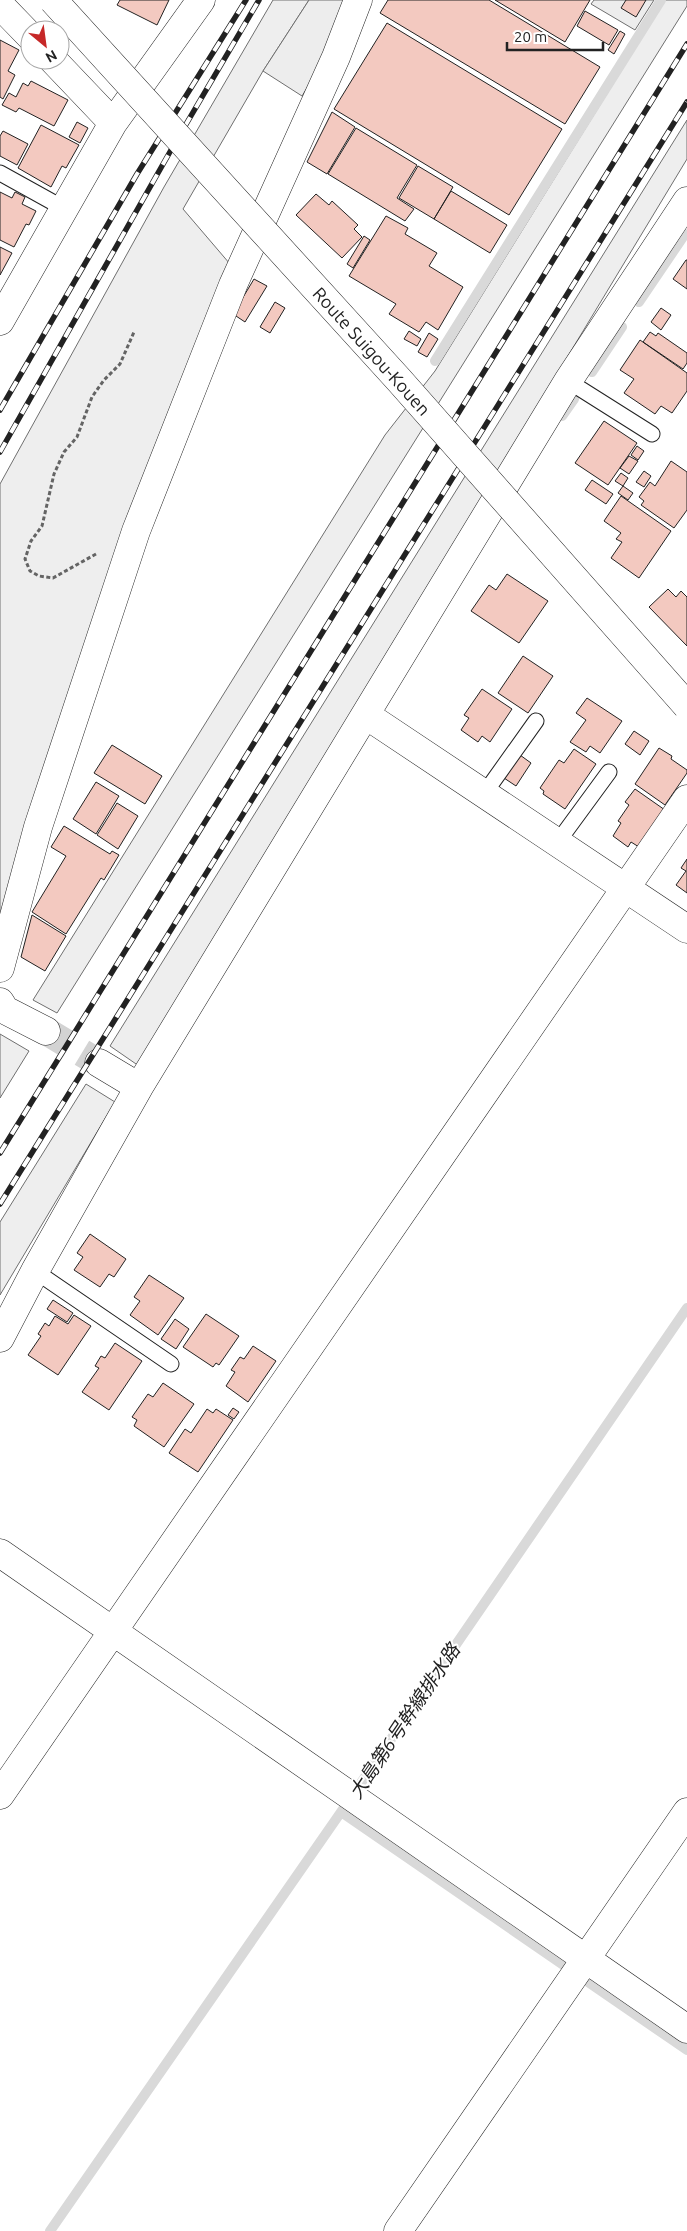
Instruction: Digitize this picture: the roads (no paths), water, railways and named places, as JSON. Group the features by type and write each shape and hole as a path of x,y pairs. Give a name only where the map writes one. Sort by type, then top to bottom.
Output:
{"street":[{"name":"Route Suigou-Kouen","path":"53,0 399,380 687,706"},
{"path":"0,321 113,123 201,0"},
{"path":"0,968 38,827 136,531 233,285 336,57 358,0"},
{"path":"0,5 20,26"},
{"path":"63,70 113,123"},
{"path":"0,1338 35,1271 139,1087 568,381 687,201"},
{"path":"366,714 687,929"},
{"path":"0,1794 627,889 687,799"},
{"path":"0,1002 5,1010 46,1031"},
{"path":"99,1063 139,1087"},
{"path":"0,1553 348,1795 579,1969 687,2029"},
{"path":"398,2231 687,1812"}],"lane":[{"path":"0,173 64,209"},
{"path":"568,381 652,434"},
{"path":"484,794 536,722"},
{"path":"557,843 609,772"},
{"path":"35,1271 171,1364"}],"waterway":[{"path":"435,361 661,0"},
{"path":"639,302 685,234"},
{"path":"592,372 622,327"},
{"path":"562,416 574,399"},
{"name":"大島第6号幹線排水路","path":"687,1308 341,1812 687,2050"},
{"path":"50,2231 341,1812"}],"tunnel":[{"path":"46,1031 99,1063"}],"railway":[{"path":"0,410 137,174 246,0"},
{"path":"0,452 175,143 259,0"},
{"path":"0,1153 687,44"},
{"path":"0,1204 687,102"}]}
